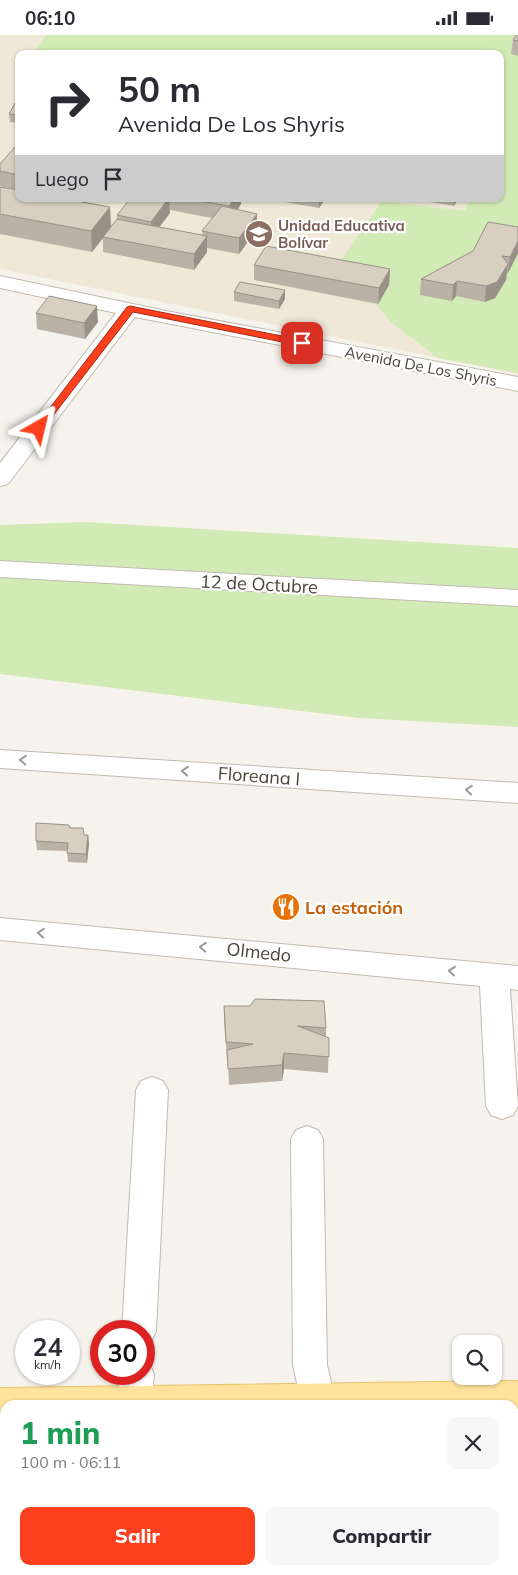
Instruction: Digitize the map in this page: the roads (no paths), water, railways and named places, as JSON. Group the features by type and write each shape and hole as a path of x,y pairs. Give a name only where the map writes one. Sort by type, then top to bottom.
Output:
{"main road":[{"path":"26,1400 136,1387 316,1399 518,1397"}],"street":[{"name":"Avenida De Los Shyris","path":"0,282 518,384"},
{"path":"2,474 130,309"},
{"name":"12 de Octubre","path":"0,569 518,598"},
{"name":"Floreana I","path":"0,759 518,793"},
{"name":"Olmedo","path":"0,929 506,977"},
{"path":"502,1106 506,977"},
{"path":"140,1320 152,1090"},
{"path":"307,1139 310,1365 316,1399"}],"place":[{"name":"Unidad Educativa Bolívar","path":"259,234"},
{"name":"La estación","path":"286,907"}]}
